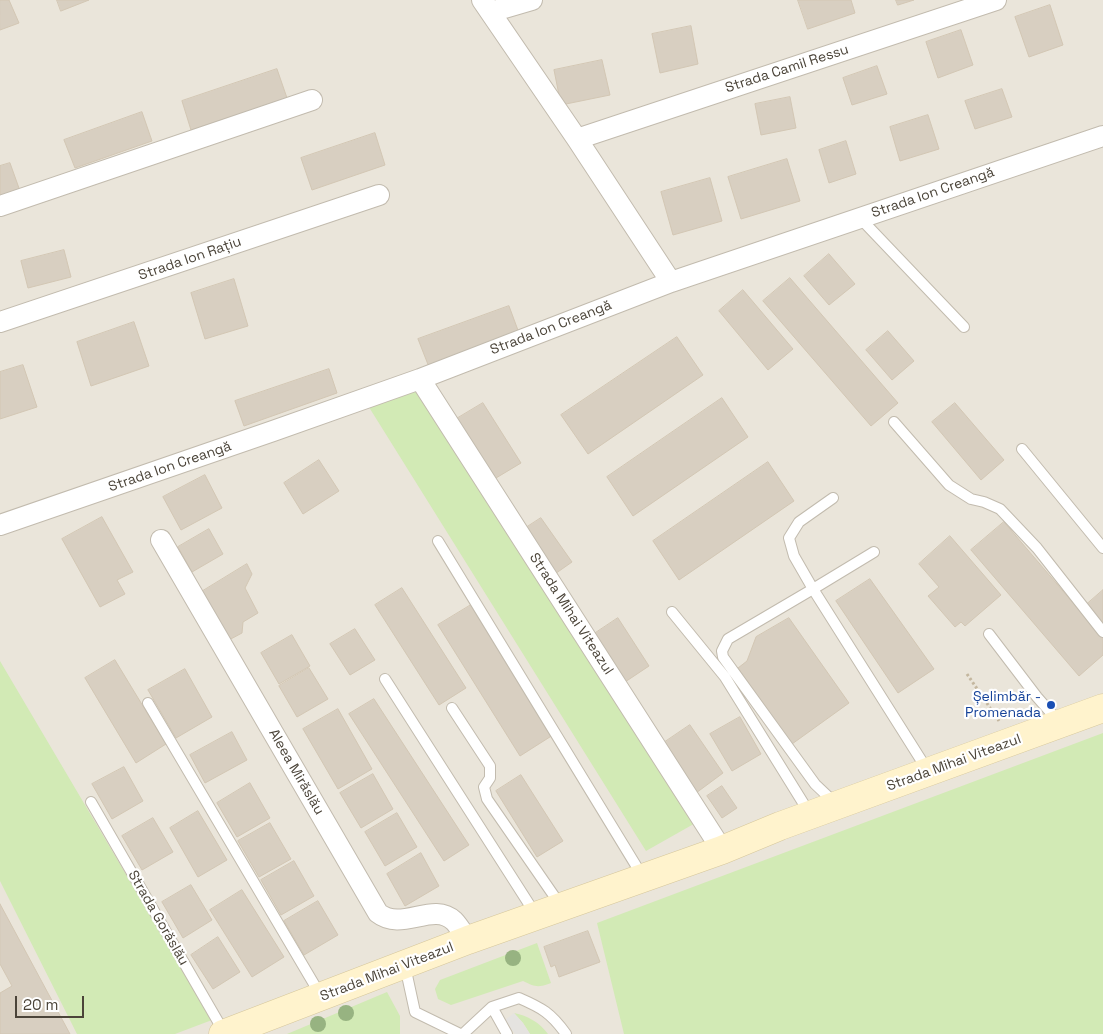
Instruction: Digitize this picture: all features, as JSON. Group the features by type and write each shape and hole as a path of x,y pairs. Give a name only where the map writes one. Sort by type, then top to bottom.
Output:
{"main road":[{"name":"Strada Mihai Viteazul","path":"224,1034 468,940 722,850 811,815 1103,708"}],"street":[{"path":"532,0 487,6 578,139 671,282"},
{"name":"Strada Camil Ressu","path":"578,139 996,0"},
{"path":"0,206 312,100"},
{"name":"Strada Ion Creangă","path":"0,525 420,379 671,282 1103,136"},
{"name":"Strada Ion Rațiu","path":"0,322 379,195"},
{"name":"Strada Mihai Viteazul","path":"420,379 722,850"},
{"name":"Aleea Mirăslău","path":"161,540 378,913 392,920 436,914 446,916 454,920 468,940"}],"lane":[{"path":"860,218 964,327"},
{"path":"894,422 950,485 971,499 1000,509 1037,548 1103,632"},
{"path":"1022,449 1103,548"},
{"path":"833,498 798,522 788,538 794,556 929,772"},
{"path":"438,541 644,878"},
{"path":"838,806 815,784 722,657 722,650 728,639 874,552"},
{"path":"672,612 725,677 811,815"},
{"path":"989,634 1037,697 1061,724"},
{"path":"385,679 536,916"},
{"path":"148,703 321,997"},
{"path":"452,708 490,766 490,778 484,787 487,799 562,907"},
{"name":"Strada Gorăslău","path":"92,802 224,1034"},
{"path":"404,965 415,1012 462,1034 492,1007 519,998 539,1007 555,1018 566,1034"},
{"path":"492,1007 507,1034"}],"path":[{"path":"967,674 1013,741"}],"shaded area":[{"path":"0,0 1103,0 1103,1034 0,1034"},
{"path":"514,1013 530,1034 515,1034 505,1020"}],"green space":[{"path":"417,386 699,821 646,851 367,404"},
{"path":"0,661 212,1020 175,1034 77,1034 0,881"},
{"path":"1103,733 1103,1034 624,1034 597,923"},
{"path":"537,943 551,983 537,986 523,981 451,1005 438,999 435,989 440,980"},
{"path":"387,992 400,1016 400,1034 287,1034"},
{"path":"514,1013 533,1020 548,1034 530,1034"}],"building":[{"path":"0,0 9,0 19,23 0,30"},
{"path":"57,0 89,0 61,11"},
{"path":"798,0 851,0 855,13 808,29"},
{"path":"896,0 914,0 898,5"},
{"path":"1050,5 1063,45 1029,57 1015,17"},
{"path":"691,26 698,64 660,73 652,34"},
{"path":"961,30 973,65 938,78 926,42"},
{"path":"602,60 610,95 561,105 554,70"},
{"path":"877,66 887,94 852,105 843,78"},
{"path":"277,69 287,98 191,130 182,101"},
{"path":"1002,89 1012,117 975,129 965,101"},
{"path":"790,97 796,128 761,135 755,104"},
{"path":"142,112 152,141 75,168 64,140"},
{"path":"928,115 939,149 900,161 890,127"},
{"path":"375,133 385,165 312,190 301,158"},
{"path":"846,141 856,174 829,183 819,150"},
{"path":"787,159 800,201 741,219 728,177"},
{"path":"10,163 20,191 0,199 0,166"},
{"path":"710,178 722,221 673,235 661,192"},
{"path":"64,250 71,277 28,288 21,261"},
{"path":"829,254 855,284 829,305 804,276"},
{"path":"790,278 898,403 871,426 763,301"},
{"path":"234,279 248,326 205,339 191,293"},
{"path":"743,290 793,349 768,370 719,311"},
{"path":"509,306 519,333 429,367 418,339"},
{"path":"134,322 149,366 91,386 77,342"},
{"path":"888,331 914,361 892,380 866,350"},
{"path":"677,337 703,375 588,454 561,415"},
{"path":"23,365 37,407 0,419 0,372"},
{"path":"329,369 337,393 244,426 235,401"},
{"path":"722,398 748,437 633,516 607,477"},
{"path":"483,403 521,463 491,481 453,421"},
{"path":"955,403 1004,460 981,480 932,422"},
{"path":"319,460 339,491 303,514 284,483"},
{"path":"768,462 794,501 679,580 653,541"},
{"path":"205,475 222,508 181,530 163,497"},
{"path":"102,517 133,572 117,580 125,594 100,607 62,539"},
{"path":"541,518 572,562 552,576 521,531"},
{"path":"1004,522 1103,638 1103,655 1079,676 971,550"},
{"path":"209,529 223,554 192,572 178,547"},
{"path":"950,536 1001,595 965,626 961,622 955,627 928,596 939,587 919,564"},
{"path":"247,564 252,574 245,588 258,613 243,622 242,633 227,641 198,594"},
{"path":"870,579 934,669 898,693 836,601"},
{"path":"402,588 466,688 439,705 375,605"},
{"path":"1103,590 1103,625 1086,605"},
{"path":"471,605 553,735 520,756 438,625"},
{"path":"618,618 649,666 622,684 591,636"},
{"path":"789,618 849,703 792,744 738,668 747,661 756,637"},
{"path":"355,629 375,660 350,675 330,644"},
{"path":"292,635 310,666 279,684 261,653"},
{"path":"115,660 166,744 136,763 85,678"},
{"path":"309,668 328,699 297,717 279,686"},
{"path":"185,669 212,717 176,738 148,690"},
{"path":"374,699 469,845 444,861 349,714"},
{"path":"338,709 372,769 338,789 303,729"},
{"path":"740,717 761,754 732,771 710,734"},
{"path":"690,725 723,773 696,793 662,744"},
{"path":"232,732 247,760 205,783 190,755"},
{"path":"124,767 143,801 112,819 92,784"},
{"path":"373,774 393,809 361,828 340,793"},
{"path":"521,775 563,841 537,857 496,791"},
{"path":"250,783 270,818 237,837 217,803"},
{"path":"722,786 737,808 722,818 707,796"},
{"path":"198,811 227,860 198,877 170,828"},
{"path":"397,813 417,847 385,866 365,832"},
{"path":"153,818 173,852 142,870 122,836"},
{"path":"270,823 291,859 259,877 238,841"},
{"path":"421,853 439,886 405,906 387,874"},
{"path":"294,861 314,896 281,915 261,880"},
{"path":"191,885 212,920 183,938 162,902"},
{"path":"242,890 284,957 252,977 210,910"},
{"path":"318,901 338,935 304,955 284,921"},
{"path":"0,904 70,1034 0,1034 0,993 12,986 0,964"},
{"path":"588,931 600,962 559,977 555,965 551,967 544,947"},
{"path":"218,937 240,972 213,989 191,955"}],"place":[{"name":"Șelimbăr - Promenada","path":"1051,705"}]}
